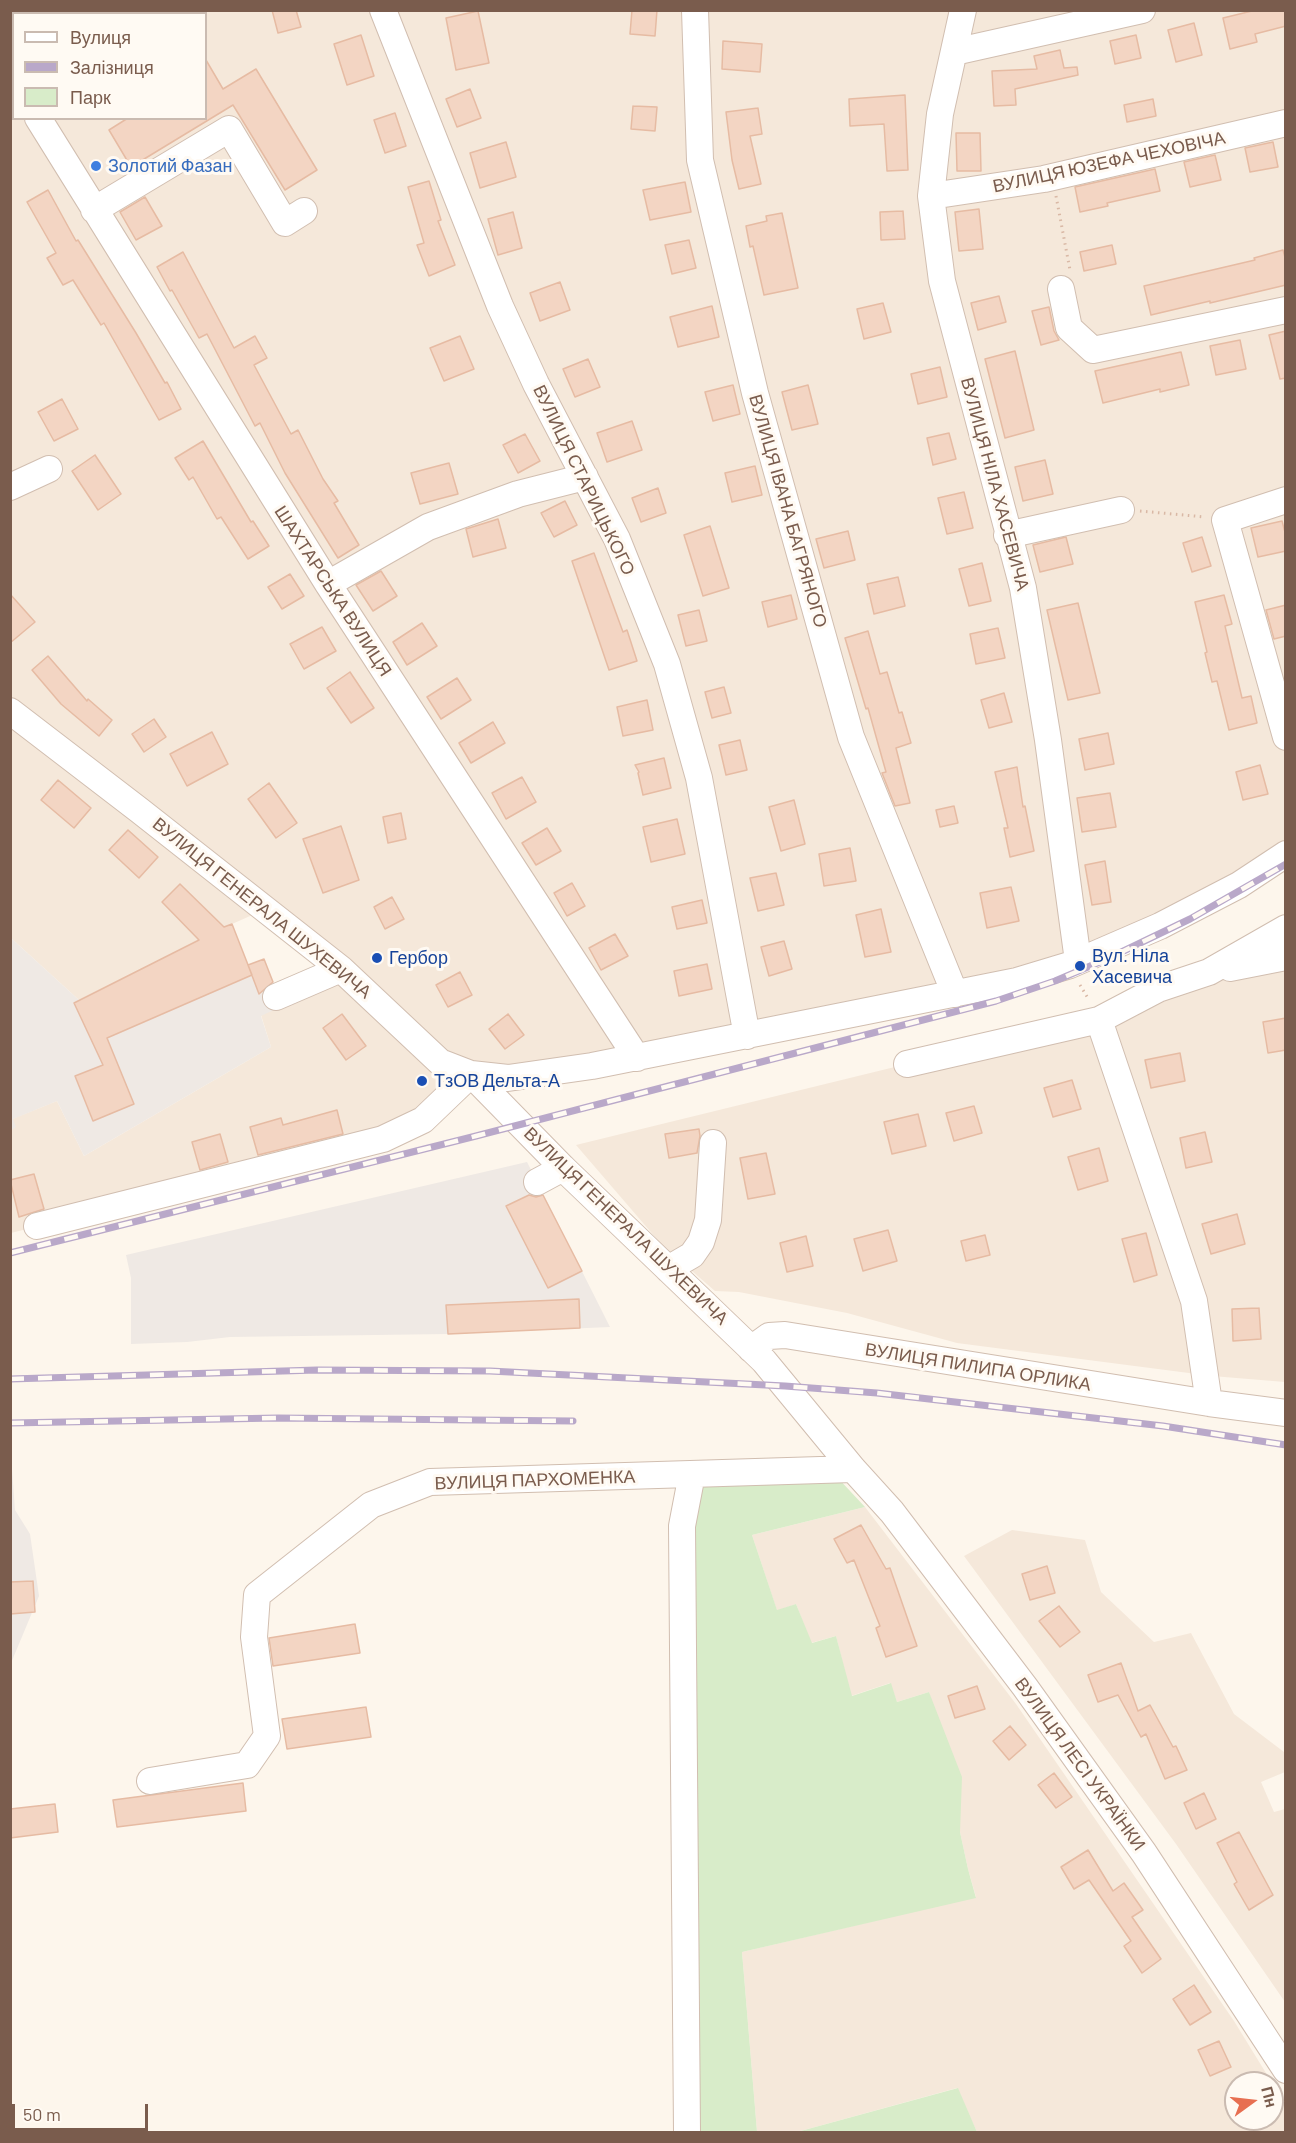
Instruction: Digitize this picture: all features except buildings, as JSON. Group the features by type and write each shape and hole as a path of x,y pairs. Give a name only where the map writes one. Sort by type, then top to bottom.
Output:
{"street":[{"name":"ВУЛИЦЯ СТАРИЦЬКОГО","path":"383,10 500,306 536,384 617,539 667,664 699,778 747,1036"},
{"name":"ВУЛИЦЯ ІВАНА БАГРЯНОГО","path":"695,10 700,160 755,393 851,737 955,994"},
{"name":"ВУЛИЦЯ НІЛА ХАСЕВИЧА","path":"963,10 940,114 931,196 942,281 1007,535 1023,588 1048,740 1074,963"},
{"path":"954,52 1142,10"},
{"name":"ШАХТАРСЬКА ВУЛИЦЯ","path":"39,120 328,584 637,1058"},
{"name":"ВУЛИЦЯ ЮЗЕФА ЧЕХОВІЧА","path":"931,196 1052,177 1286,123"},
{"path":"94,210 229,129 285,223 304,211"},
{"path":"1061,289 1069,328 1093,350 1286,310"},
{"path":"10,488 49,469"},
{"path":"328,584 428,528 518,494 585,477"},
{"path":"1286,500 1225,519 1286,737"},
{"path":"1007,535 1120,510"},
{"name":"ВУЛИЦЯ ГЕНЕРАЛА ШУХЕВИЧА","path":"10,711 341,969 440,1062 471,1074 563,1168 757,1355 855,1471"},
{"path":"37,1226 383,1139 423,1120 471,1074 508,1078 637,1058 1017,981 1074,963 1160,926 1239,885 1286,854"},
{"path":"1209,972 1286,928"},
{"path":"907,1064 1099,1020 1158,989 1209,972 1286,957"},
{"path":"276,997 341,969"},
{"path":"1099,1020 1194,1301 1209,1403"},
{"path":"669,1269 692,1255 701,1242 708,1220 713,1143"},
{"path":"537,1182 563,1168"},
{"name":"ВУЛИЦЯ ПИЛИПА ОРЛИКА","path":"757,1355 769,1336 785,1335 1209,1403 1286,1413"},
{"name":"ВУЛИЦЯ ПАРХОМЕНКА","path":"150,1781 247,1765 267,1736 254,1637 257,1595 372,1506 430,1482 855,1471"},
{"name":"ВУЛИЦЯ ЛЕСІ УКРАЇНКИ","path":"855,1471 892,1512 1025,1687 1144,1853 1286,2070"},
{"path":"687,2133 682,1527 692,1474"}],"path":[{"path":"1052,177 1066,242 1071,280 1061,289"},
{"path":"1120,510 1225,519"},
{"path":"1074,963 1099,1020"}],"shaded area":[{"path":"11,11 1285,11 1285,854 1017,981 471,1074 383,1139 11,1233 10,1130 15,1127 12,1119 57,1101 84,1156 271,1047 261,1015 350,977 266,909 79,1000 11,938"},
{"path":"232,924 248,965 264,959 275,987 280,1007 261,1016 271,1047 84,1156 57,1101 13,1119 16,1127 11,1130 11,938 79,1000"},
{"path":"1285,928 1285,1382 1212,1376 957,1343 847,1313 739,1292 715,1291 662,1245 576,1145 907,1064 1099,1020"},
{"path":"527,1162 610,1327 448,1334 230,1337 187,1342 131,1344 131,1278 126,1255"},
{"path":"10,1442 15,1510 30,1534 39,1596 11,1663"},
{"path":"865,1507 1016,1704 1234,2021 1265,2071 1224,2071 1224,2131 1284,2131 1284,2102 1285,2132 977,2132 957,2088 797,2132 757,2132 742,1952 976,1897 960,1832 960,1814 929,1692 897,1702 890,1683 851,1696 836,1636 811,1643 796,1604 777,1611 752,1535"},
{"path":"1012,1530 1085,1540 1101,1592 1154,1642 1191,1633 1234,1714 1284,1752 1285,1772 1261,1782 1274,1812 1285,1809 1285,2002 1176,1844 964,1556"}],"green space":[{"path":"836,1476 865,1507 752,1535 777,1610 796,1604 812,1643 836,1636 852,1696 891,1683 897,1702 929,1692 962,1777 960,1832 976,1898 742,1952 757,2132 687,2132 690,1487"},
{"path":"958,2088 977,2132 797,2132"}],"railway":[{"path":"10,1253 476,1136 996,1001 1055,981 1109,958 1190,919 1286,864"},
{"path":"10,1379 317,1370 490,1371 785,1386 877,1393 1163,1426 1286,1445"},
{"path":"10,1423 278,1418 573,1421"}],"place":[{"name":"Золотий Фазан","path":"96,166"},
{"name":"Гербор","path":"377,958"},
{"name":"Вул. Ніла Хасевича","path":"1080,966"},
{"name":"ТзОВ Дельта-А","path":"422,1081"}]}
